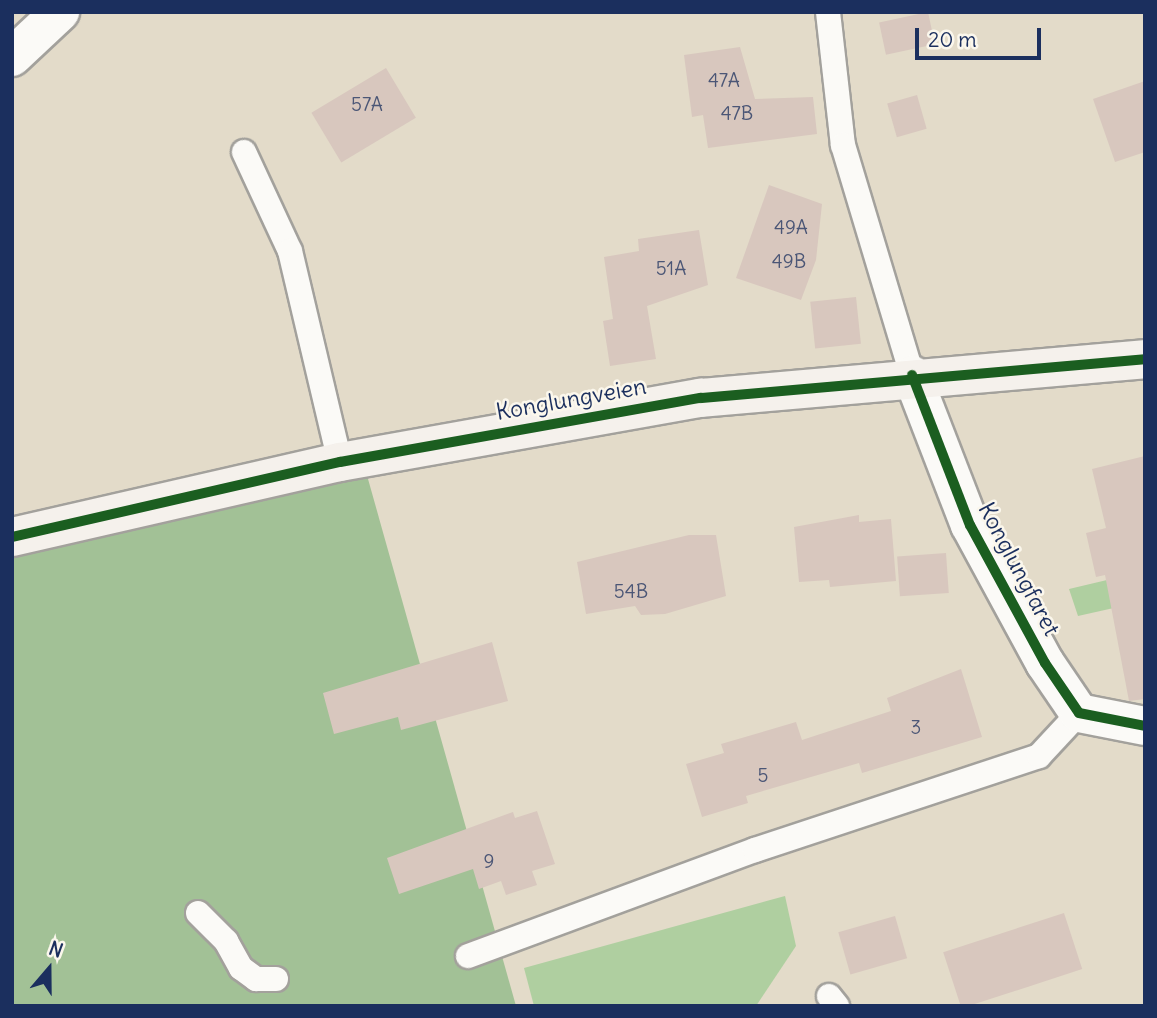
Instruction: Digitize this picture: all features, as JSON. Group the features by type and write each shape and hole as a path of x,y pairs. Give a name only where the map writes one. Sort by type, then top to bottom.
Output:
{"street":[{"path":"12,57 60,12"},
{"name":"Konglungveien","path":"12,537 340,462 701,398 912,375 1145,359"},
{"name":"Konglungfaret","path":"912,375 970,525 1079,713"},
{"path":"1079,713 1120,726 1145,726"}],"lane":[{"path":"828,12 844,145 912,375"},
{"path":"244,152 290,251 340,462"},
{"path":"468,956 755,850 1039,757 1079,713"},
{"path":"198,913 226,941 241,968 256,979 276,979"}],"green space":[{"path":"361,454 516,1006 12,1006 12,522"},
{"path":"1145,571 1145,601 1078,616 1069,589"},
{"path":"785,896 796,946 756,1006 534,1006 524,968"}],"building":[{"path":"928,12 935,44 886,55 879,22"},
{"path":"740,47 755,99 813,97 817,134 708,148 703,115 692,117 684,55"},
{"path":"386,68 416,118 341,163 311,113"},
{"path":"1145,81 1145,152 1115,162 1093,99"},
{"path":"917,95 927,129 897,137 887,104"},
{"path":"769,185 822,204 816,260 801,300 736,278"},
{"path":"699,230 708,285 647,306 656,359 610,366 603,321 613,319 604,257 639,251 638,239"},
{"path":"856,297 861,344 815,349 810,302"},
{"path":"1145,456 1145,699 1129,701 1105,575 1096,577 1086,533 1106,528 1092,469"},
{"path":"859,515 859,522 891,519 896,581 830,587 829,580 799,582 794,527"},
{"path":"689,535 716,535 726,596 665,614 641,615 635,606 586,614 577,562"},
{"path":"946,553 949,593 900,596 897,556"},
{"path":"492,642 508,701 401,730 398,717 334,734 323,693"},
{"path":"961,669 982,737 862,773 859,763 746,796 748,803 702,817 686,764 724,753 721,744 796,722 802,740 891,711 887,698"},
{"path":"537,811 555,864 532,871 537,885 506,895 501,881 479,889 473,869 399,894 387,858 513,812 515,818"},
{"path":"1064,913 1082,969 969,1006 961,1006 943,952"},
{"path":"895,916 907,958 850,975 838,932"}],"cycle path":[{"path":"12,537 340,462 701,398 1145,359"},
{"path":"912,375 970,525 1045,663 1079,713 1145,726"}]}
